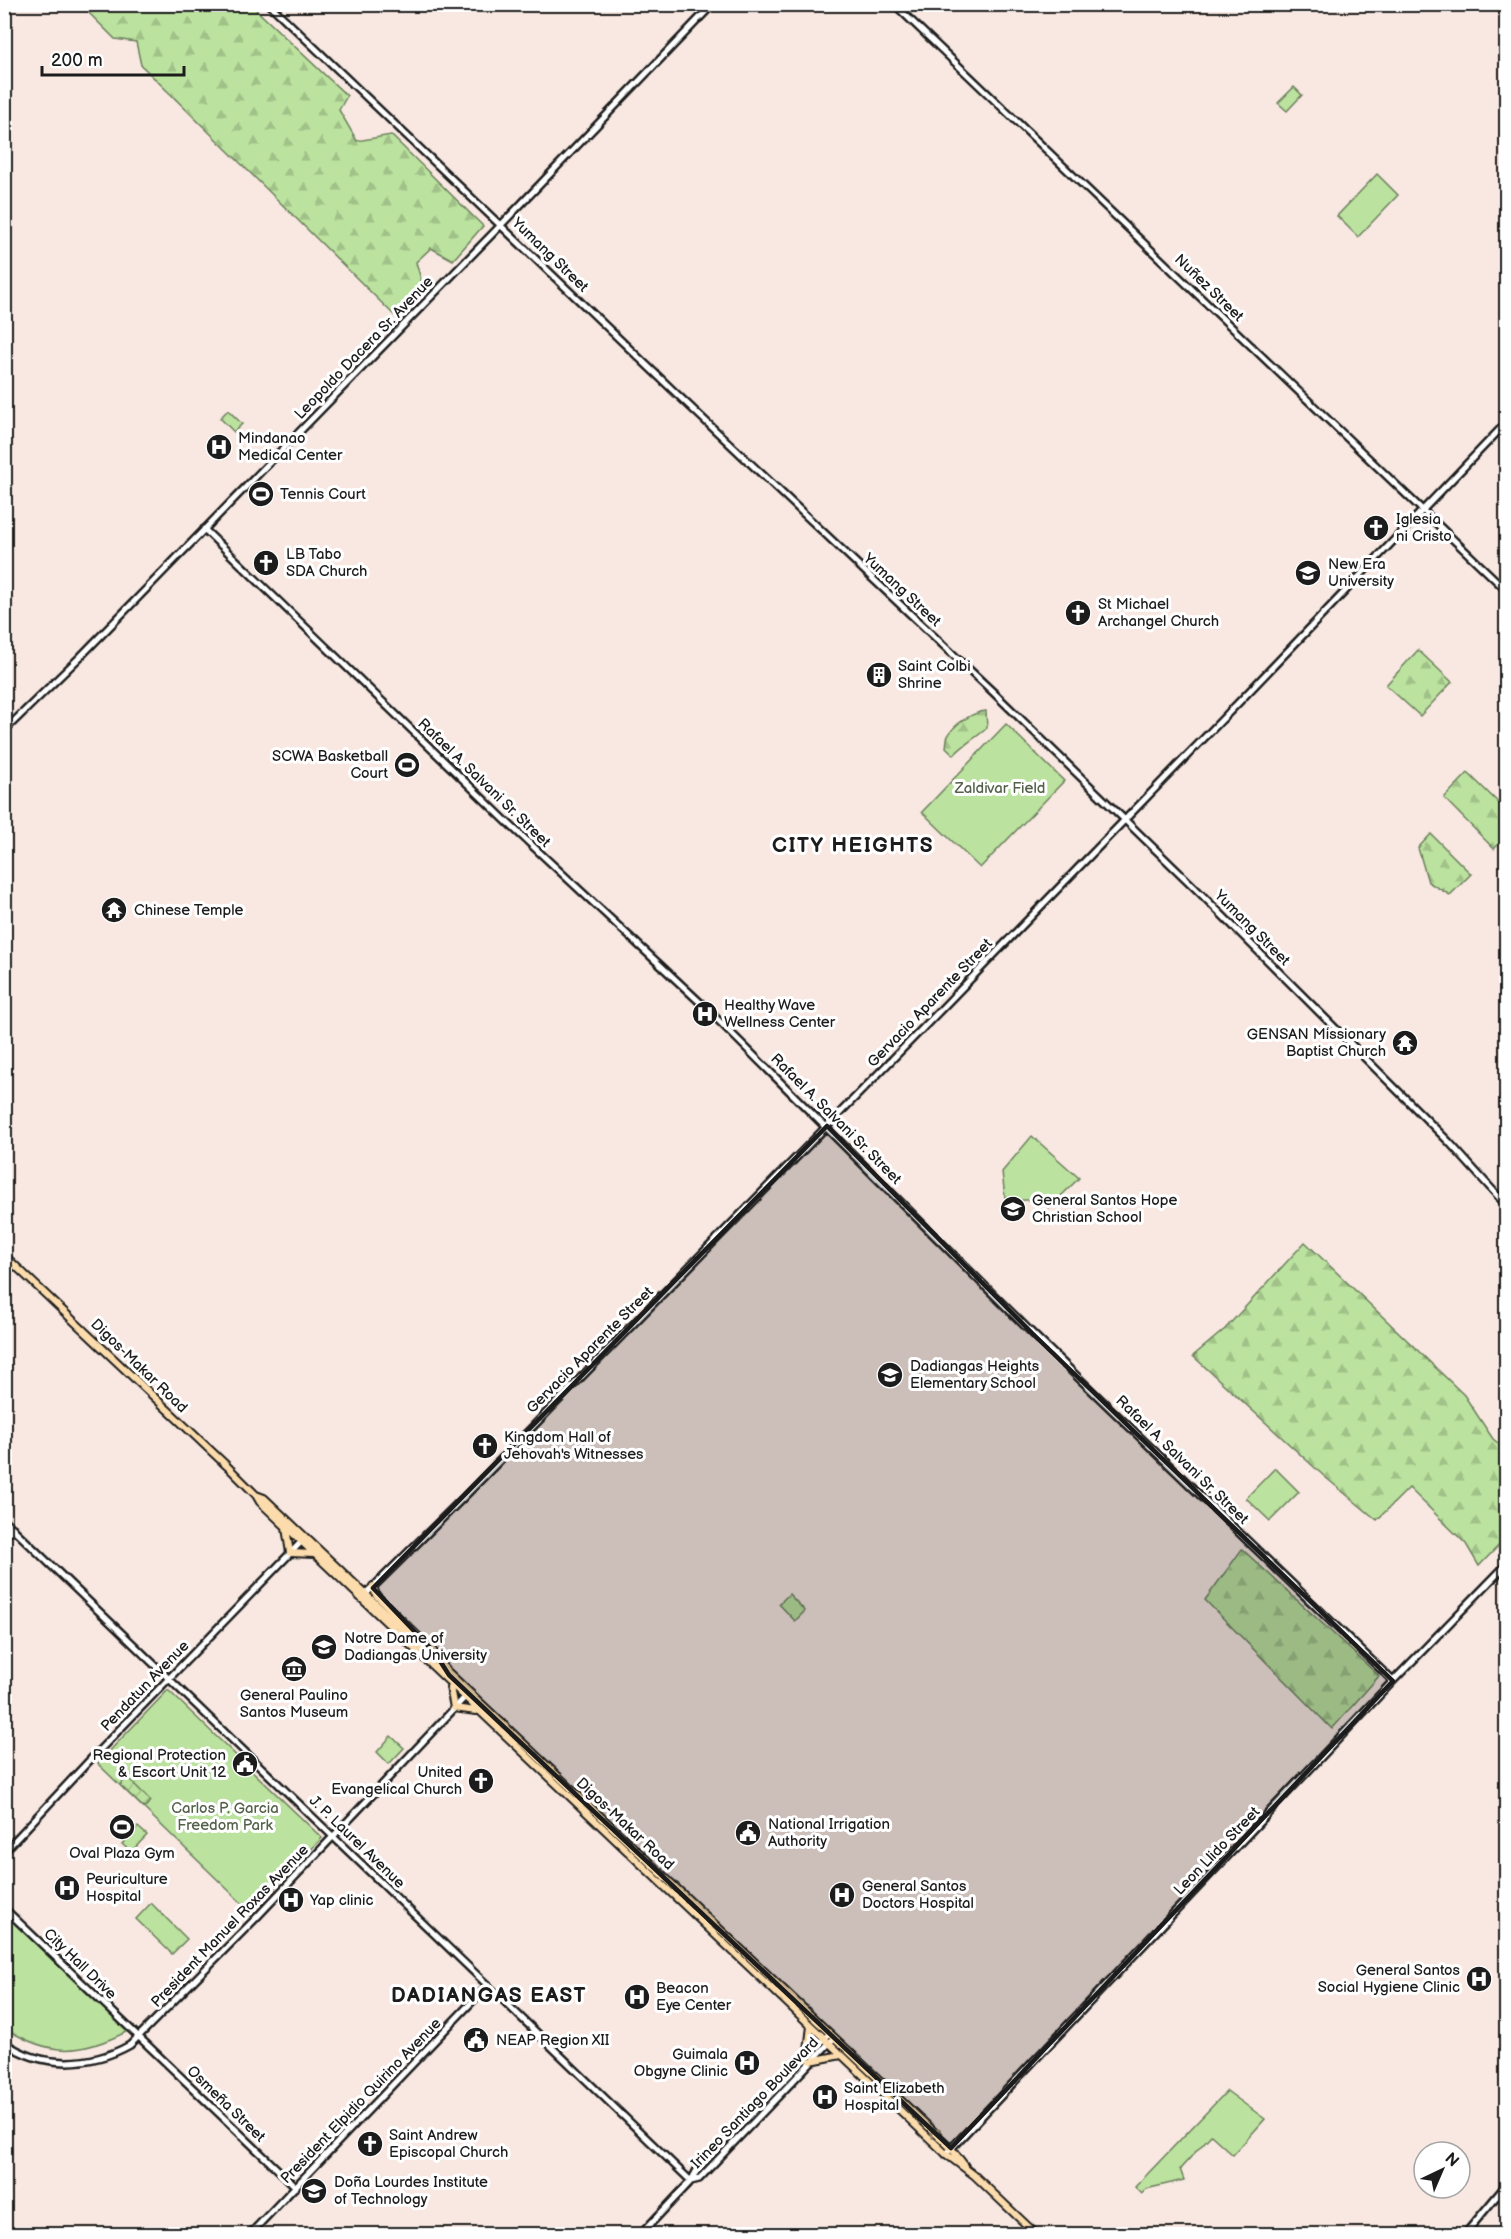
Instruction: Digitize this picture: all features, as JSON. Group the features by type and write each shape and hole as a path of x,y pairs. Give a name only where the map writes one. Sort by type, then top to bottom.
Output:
{"main road":[{"name":"Yumang Street","path":"269,4 996,696 1305,997 1456,1149 1506,1205"},
{"name":"Leopoldo Dacera Sr. Avenue","path":"4,732 501,225 713,4"},
{"name":"Nuñez Street","path":"894,4 1506,590"},
{"name":"Gervacio Aparente Street","path":"365,1595 463,1498 1124,821 1506,423"},
{"name":"Rafael A. Salvani Sr. Street","path":"204,529 508,823 704,1006 827,1126 1032,1333 1394,1681"},
{"name":"Digos-Makar Road","path":"4,1255 256,1495 260,1502 286,1527 365,1595 449,1675 478,1711 811,2026 829,2038 841,2055 946,2154 974,2175"},
{"name":"Digos-Makar Road","path":"256,1495 264,1498 315,1554 449,1683 466,1696 829,2038 951,2148 974,2175 1036,2235"},
{"name":"J. P. Laurel Avenue","path":"4,1521 691,2181"},
{"path":"286,1527 290,1553 315,1554"},
{"path":"4,1537 12,1528"},
{"name":"Pendatun Avenue","path":"4,1852 168,1678 303,1540"},
{"name":"Leon Llido Street","path":"946,2154 1296,1783 1506,1565"},
{"path":"374,1586 376,1595 433,1651 449,1675"},
{"path":"449,1683 454,1708 478,1711"},
{"name":"President Manuel Roxas Avenue","path":"4,2042 28,2055 57,2062 74,2062 109,2055 130,2045 466,1696"},
{"name":"City Hall Drive","path":"4,1908 140,2037"},
{"name":"President Elpidio Quirino Avenue","path":"250,2235 488,1985"},
{"path":"811,2026 809,2060 841,2055"},
{"name":"Osmeña Street","path":"140,2037 296,2187"},
{"name":"Irineo Santiago Boulevard","path":"641,2235 691,2181 699,2179 829,2038"},
{"path":"1465,2235 1506,2185"}],"highlighted area":[{"path":"827,1126 1032,1333 1393,1681 951,2148 449,1675 435,1653 373,1588"}],"green space":[{"path":"81,5 251,5 347,96 339,110 357,141 391,135 483,226 453,260 431,248 416,262 424,290 397,318 141,65 136,42 115,39"},
{"path":"1294,87 1302,95 1287,111 1278,103"},
{"path":"1377,174 1398,195 1358,237 1337,216"},
{"path":"228,410 242,424 234,432 220,418"},
{"path":"1418,650 1452,682 1420,716 1386,685"},
{"path":"986,711 987,728 954,755 946,747 947,738 951,732 964,719"},
{"name":"Zaldivar Field","path":"1006,724 1064,781 980,868 922,812"},
{"path":"1468,773 1506,810 1506,836 1494,849 1444,798"},
{"path":"1431,834 1471,874 1450,895 1428,882 1418,848"},
{"path":"1032,1136 1079,1178 1049,1208 1041,1199 1010,1201 1005,1197 1002,1172"},
{"path":"1305,1242 1464,1395 1493,1439 1506,1449 1506,1538 1479,1566 1466,1544 1409,1488 1377,1520 1325,1477 1193,1356 1225,1329"},
{"path":"1275,1468 1299,1492 1270,1521 1246,1498"},
{"path":"1242,1549 1379,1676 1332,1729 1205,1600"},
{"path":"789,1594 805,1611 795,1621 779,1604"},
{"name":"Carlos P. Garcia Freedom Park","path":"168,1690 322,1838 251,1912 98,1763"},
{"path":"391,1736 404,1748 389,1764 377,1752"},
{"path":"127,1777 151,1801 144,1808 120,1785"},
{"path":"138,1827 147,1835 131,1852 122,1844"},
{"path":"151,1903 187,1939 172,1954 136,1919"},
{"path":"4,1913 128,2031 95,2045 66,2049 37,2044 5,2028"},
{"path":"1227,2091 1265,2119 1233,2155 1211,2135 1180,2169 1184,2180 1146,2189 1142,2194 1135,2187"}],"place":[{"name":"Mindanao Medical Center","path":"219,447"},
{"name":"Tennis Court","path":"261,494"},
{"name":"Iglesia ni Cristo","path":"1376,528"},
{"name":"LB Tabo SDA Church","path":"266,563"},
{"name":"New Era University","path":"1308,573"},
{"name":"St Michael Archangel Church","path":"1078,613"},
{"name":"Saint Colbi Shrine","path":"879,675"},
{"name":"SCWA Basketball Court","path":"407,765"},
{"name":"Chinese Temple","path":"114,910"},
{"name":"Healthy Wave Wellness Center","path":"705,1014"},
{"name":"GENSAN Missionary Baptist Church","path":"1405,1043"},
{"name":"General Santos Hope Christian School","path":"1013,1209"},
{"name":"Dadiangas Heights Elementary School","path":"890,1375"},
{"name":"Kingdom Hall of Jehovah's Witnesses","path":"485,1446"},
{"name":"Notre Dame of Dadiangas University","path":"324,1647"},
{"name":"General Paulino Santos Museum","path":"294,1669"},
{"name":"Regional Protection & Escort Unit 12","path":"245,1764"},
{"name":"United Evangelical Church","path":"481,1781"},
{"name":"Oval Plaza Gym","path":"122,1827"},
{"name":"National Irrigation Authority","path":"748,1833"},
{"name":"Peuriculture Hospital","path":"67,1888"},
{"name":"General Santos Doctors Hospital","path":"842,1895"},
{"name":"Yap clinic","path":"291,1900"},
{"name":"General Santos Social Hygiene Clinic","path":"1479,1979"},
{"name":"Beacon Eye Center","path":"637,1997"},
{"name":"NEAP Region XII","path":"476,2040"},
{"name":"Guimala Obgyne Clinic","path":"747,2063"},
{"name":"Saint Elizabeth Hospital","path":"825,2097"},
{"name":"Saint Andrew Episcopal Church","path":"370,2144"},
{"name":"Doña Lourdes Institute of Technology","path":"314,2191"}],"district":[{"name":"CITY HEIGHTS","path":"853,845"},
{"name":"DADIANGAS EAST","path":"489,1995"}]}
